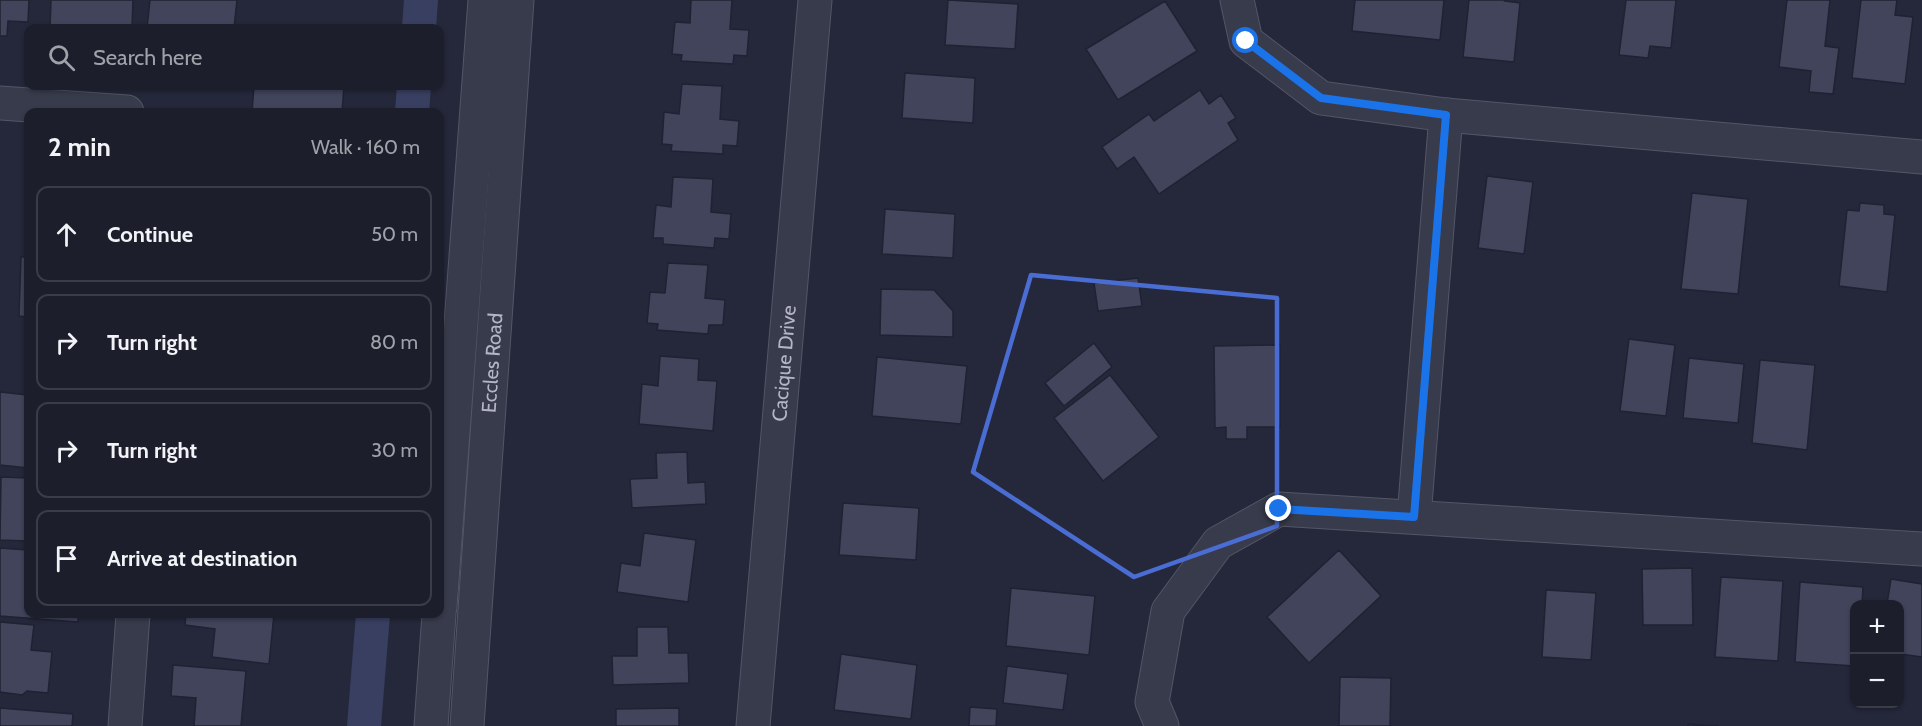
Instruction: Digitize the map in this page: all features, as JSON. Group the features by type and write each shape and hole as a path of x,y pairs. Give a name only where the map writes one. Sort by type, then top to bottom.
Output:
{"street":[{"name":"Eccles Road","path":"444,554 486,0"},
{"name":"Eccles Road","path":"467,726 517,0"},
{"name":"Cacique Drive","path":"753,726 815,0"},
{"path":"1237,0 1246,41 1321,98 1446,115 1922,157"},
{"path":"0,103 71,108"},
{"path":"1414,517 1446,115"},
{"path":"1162,726 1152,702 1168,611 1218,543 1279,509 1922,549"},
{"path":"125,726 133,618"},
{"path":"430,726 439,618"}],"highlighted area":[{"path":"1031,275 1277,298 1277,526 1134,577 973,472"}],"building":[{"path":"0,0 29,0 28,22 8,21 7,36 0,36"},
{"path":"51,0 133,0 132,24 50,24"},
{"path":"150,0 237,0 234,24 147,24"},
{"path":"691,0 732,0 730,29 749,30 747,56 734,55 733,64 681,61 682,55 672,54 675,22 690,23"},
{"path":"948,0 1018,4 1015,49 945,45"},
{"path":"1355,0 1444,0 1440,40 1352,31"},
{"path":"1469,0 1506,0 1520,3 1514,62 1463,57"},
{"path":"1626,0 1676,0 1671,48 1650,46 1648,58 1619,55"},
{"path":"1787,0 1830,0 1825,46 1839,48 1833,94 1809,92 1811,71 1779,67"},
{"path":"1861,0 1897,0 1895,15 1913,17 1905,84 1852,78"},
{"path":"1165,1 1197,51 1118,100 1086,49"},
{"path":"905,73 975,78 973,123 902,118"},
{"path":"682,84 722,86 720,119 739,121 737,146 723,145 723,154 671,151 672,145 662,144 664,112 679,114"},
{"path":"254,90 344,90 342,108 252,108"},
{"path":"1200,90 1209,104 1221,95 1236,118 1228,123 1238,140 1159,194 1134,157 1117,169 1102,147 1149,114 1154,121"},
{"path":"1487,176 1533,182 1524,254 1478,248"},
{"path":"673,177 713,179 711,212 731,214 729,239 715,238 714,248 663,244 663,238 653,238 656,205 671,207"},
{"path":"1692,193 1748,199 1738,294 1681,289"},
{"path":"1860,203 1884,205 1884,214 1895,215 1887,292 1839,286 1847,210 1859,211"},
{"path":"885,209 955,214 953,258 882,254"},
{"path":"21,257 24,257 24,317 19,316"},
{"path":"668,263 708,265 705,298 725,300 723,325 709,325 708,334 657,330 658,324 647,323 650,292 665,293"},
{"path":"1138,278 1142,306 1098,311 1094,283"},
{"path":"881,289 934,290 953,311 953,337 880,335"},
{"path":"1629,339 1675,345 1666,416 1620,411"},
{"path":"1094,343 1112,367 1064,406 1045,383"},
{"path":"1280,345 1280,427 1247,427 1247,439 1226,439 1226,427 1215,428 1214,346"},
{"path":"660,356 699,359 698,380 717,381 713,431 639,424 642,384 658,386"},
{"path":"877,357 967,366 961,424 872,416"},
{"path":"1689,358 1744,364 1738,423 1683,418"},
{"path":"1760,360 1815,365 1807,450 1752,443"},
{"path":"1110,375 1159,437 1103,481 1054,418"},
{"path":"0,392 24,395 24,468 0,465"},
{"path":"687,452 688,483 705,482 706,504 632,508 630,479 657,478 656,453"},
{"path":"1,477 24,478 24,541 0,540"},
{"path":"843,503 919,508 916,560 839,555"},
{"path":"644,533 696,540 688,602 617,592 621,563 640,566"},
{"path":"0,548 24,550 24,618 0,616"},
{"path":"1339,550 1381,596 1309,663 1267,617"},
{"path":"1692,568 1693,625 1643,625 1642,569"},
{"path":"1721,577 1783,581 1778,661 1715,657"},
{"path":"1891,579 1922,584 1922,657 1904,655 1904,600 1888,600"},
{"path":"1800,582 1863,587 1862,600 1850,600 1850,666 1795,662"},
{"path":"1011,588 1095,596 1089,655 1006,646"},
{"path":"1546,590 1596,593 1591,660 1542,657"},
{"path":"26,618 78,618 78,622"},
{"path":"186,618 274,618 269,664 212,657 215,629 185,625"},
{"path":"0,622 34,625 31,650 52,652 48,693 27,691 22,695 0,692"},
{"path":"637,627 668,627 669,653 688,653 689,683 613,685 612,656 637,656"},
{"path":"841,654 917,665 911,719 834,710"},
{"path":"173,665 246,671 241,726 194,726 196,698 171,696"},
{"path":"1007,666 1068,674 1063,710 1003,703"},
{"path":"1340,677 1391,678 1390,726 1339,726"},
{"path":"970,707 997,709 996,726 969,726"},
{"path":"0,708 73,714 72,726 0,726"},
{"path":"679,708 679,726 616,726 616,709"},
{"path":"1688,724 1719,726 1688,726"}],"waterway":[{"path":"419,24 421,0"},
{"path":"412,108 414,90"},
{"path":"364,726 373,618"}],"route":[{"path":"1246,41 1321,98 1446,115 1414,517 1279,509"}]}
